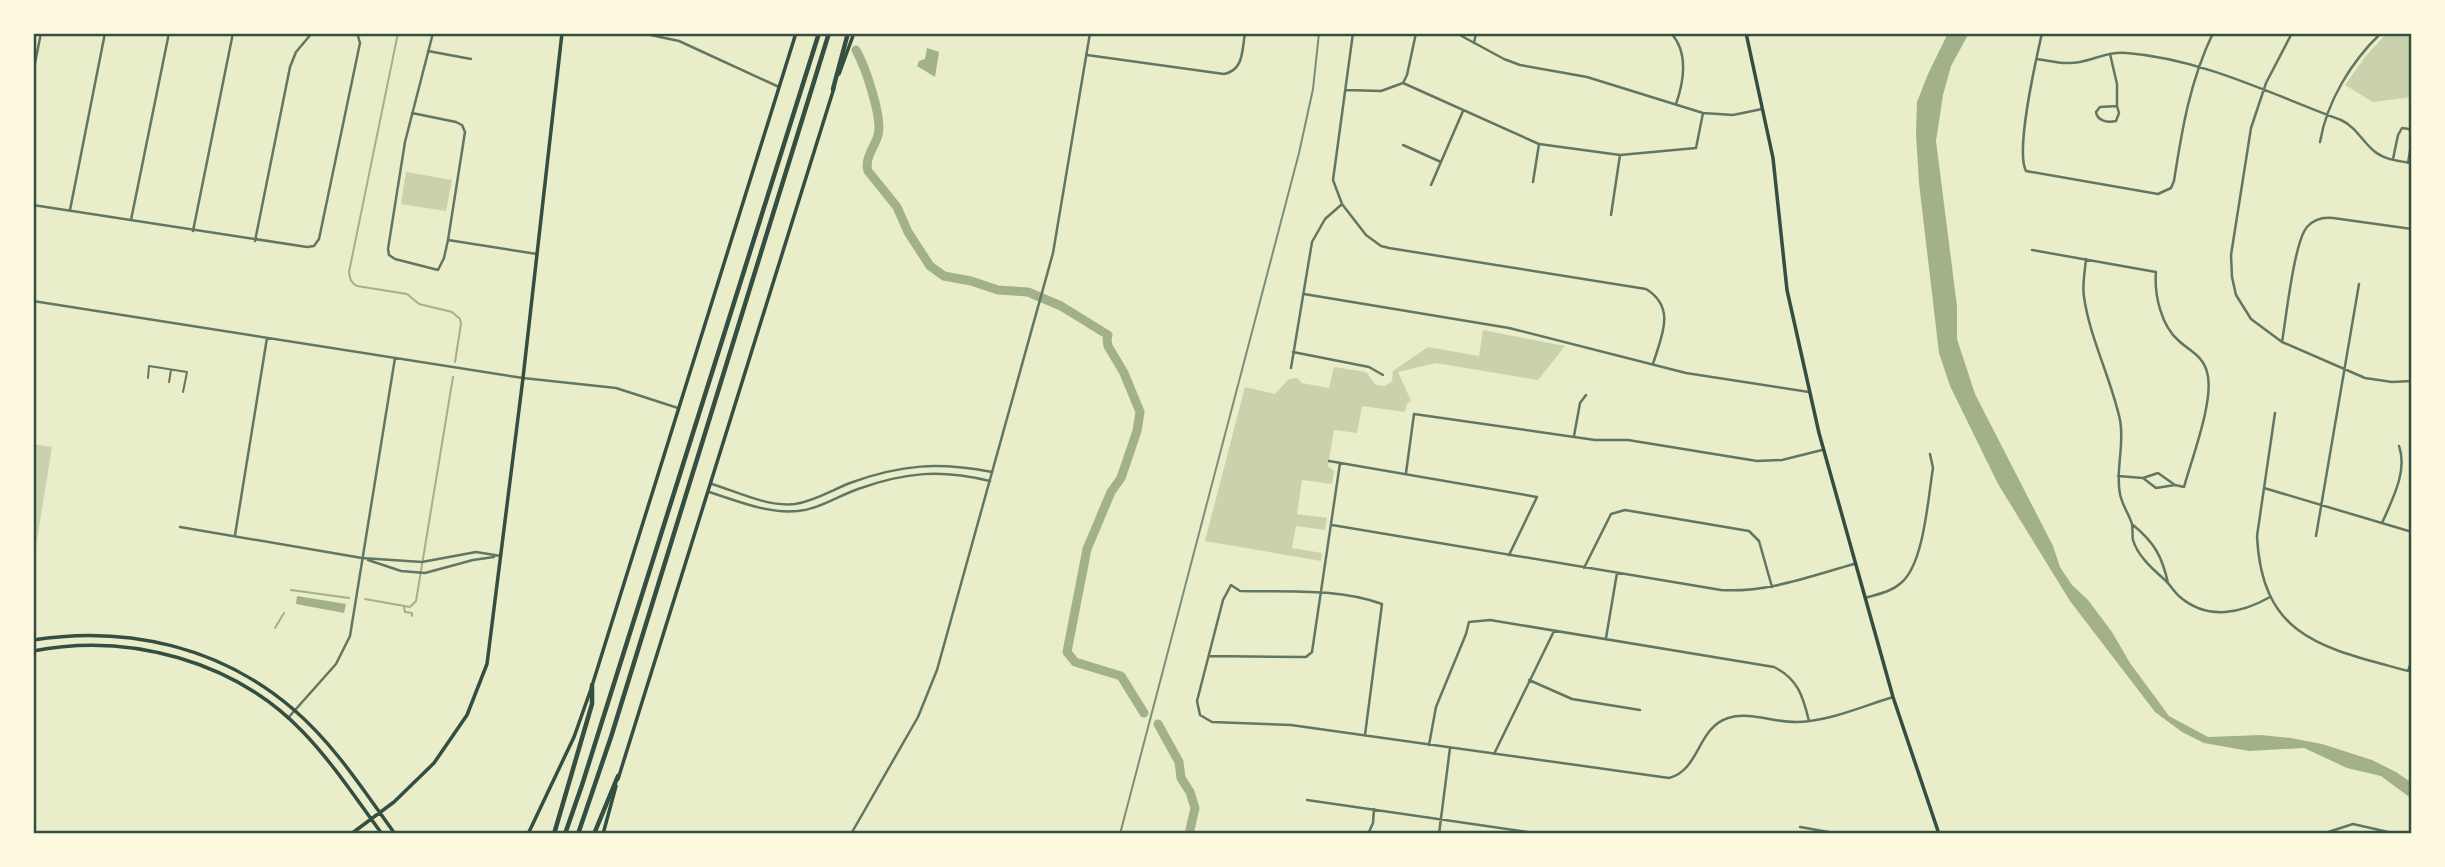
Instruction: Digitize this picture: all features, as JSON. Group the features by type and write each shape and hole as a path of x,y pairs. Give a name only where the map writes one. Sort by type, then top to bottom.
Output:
{"highway":[{"path":"565,834 819,33"},
{"path":"578,834 611,737 829,33"},
{"path":"833,89 849,33"},
{"path":"554,834 592,704 592,685"},
{"path":"594,834 618,776"}],"main road":[{"path":"351,834 380,813 434,763 473,703 488,657 562,33"},
{"path":"528,834 574,737 592,685 796,33"},
{"path":"603,834 618,776 712,484 833,89 854,33"},
{"path":"1746,33 1775,170 1787,293 1809,392 1854,564 1893,697 1938,834"},
{"path":"33,640 94,635 138,638 174,646 239,671 295,710 324,740 395,834"},
{"path":"33,651 76,645 103,645 172,656 236,682 288,718 317,748 382,834"}],"street":[{"path":"33,73 41,33"},
{"path":"70,210 105,33"},
{"path":"131,220 169,33"},
{"path":"193,231 233,33"},
{"path":"255,241 290,67 296,52 312,33"},
{"path":"412,113 456,122 464,128 465,136 448,240 438,270 395,259 388,252 412,113 433,33"},
{"path":"641,33 654,34 692,46 779,87"},
{"path":"851,834 929,695 1053,253 1090,33"},
{"path":"1087,55 1224,74 1233,72 1240,62 1245,33"},
{"path":"1353,33 1333,174 1342,204 1366,236 1388,248 1646,289 1660,300 1665,313 1653,364"},
{"path":"1346,90 1381,91 1403,83 1416,33"},
{"path":"1456,33 1520,65 1587,77 1703,113 1733,115 1762,109"},
{"path":"1474,43 1476,33"},
{"path":"1671,33 1680,48 1684,71 1675,104"},
{"path":"2042,33 2022,144 2026,171 2158,194 2171,188 2174,181 2184,117 2199,66 2213,33"},
{"path":"2292,33 2263,91 2252,128 2232,247 2234,286 2245,312 2263,330 2282,342 2344,370 2374,380 2411,381 2412,359"},
{"path":"2320,142 2328,115 2347,75 2381,33"},
{"path":"33,205 255,241 314,246 319,239 360,43 358,34"},
{"path":"428,51 471,58"},
{"path":"2037,58 2067,64 2126,52 2199,66 2347,123 2375,152 2393,160 2410,163 2412,136 2409,129 2402,128 2398,135 2393,160"},
{"path":"2110,54 2117,84 2119,113 2116,121 2101,120 2097,117 2096,112 2100,107 2117,106"},
{"path":"1403,83 1539,144 1620,155 1696,148 1703,113"},
{"path":"1432,185 1463,111"},
{"path":"1533,182 1539,144"},
{"path":"1403,145 1441,162"},
{"path":"1611,215 1620,155"},
{"path":"1291,368 1315,234 1325,219 1342,204"},
{"path":"2282,342 2300,240 2311,224 2326,217 2412,229"},
{"path":"448,240 537,254"},
{"path":"2032,250 2156,272 2155,283 2169,332 2198,355 2207,371 2210,392 2184,487 2175,485 2156,488 2143,478"},
{"path":"2086,259 2083,294 2091,330 2121,422 2122,449 2118,476 2120,497 2132,524 2133,542 2150,567 2180,597 2207,611 2232,613 2249,609 2270,597"},
{"path":"2316,536 2358,284"},
{"path":"1304,294 1536,334 1686,373 1809,392"},
{"path":"33,301 523,378 617,388 680,408"},
{"path":"235,536 267,338"},
{"path":"1293,352 1369,367 1383,375"},
{"path":"288,718 335,664 347,644 395,358"},
{"path":"148,378 149,366 187,372 183,392"},
{"path":"169,382 171,369"},
{"path":"1574,436 1580,403 1586,395"},
{"path":"2275,413 2257,536 2258,555 2270,597 2285,619 2308,638 2331,650 2408,671 2412,660"},
{"path":"1406,473 1414,414 1595,440 1628,440 1757,461 1782,460 1823,450"},
{"path":"2382,523 2402,469 2399,446"},
{"path":"1865,598 1889,591 1899,584 1915,565 1933,468 1930,454"},
{"path":"1329,461 1537,497 1509,555"},
{"path":"1209,656 1306,657 1314,648 1340,463"},
{"path":"712,484 775,503 796,504 884,471 918,466 956,465 992,472"},
{"path":"709,492 765,509 800,511 859,489 919,474 955,473 990,481"},
{"path":"2118,476 2143,478 2158,473 2175,485"},
{"path":"2263,488 2412,532"},
{"path":"742,502 744,494"},
{"path":"1584,568 1611,514 1625,510 1749,531 1759,541 1772,587"},
{"path":"2132,524 2147,536 2163,560 2168,583"},
{"path":"1332,525 1721,590 1772,587 1854,564"},
{"path":"180,527 362,558 422,562 476,552 501,556"},
{"path":"362,558 399,570 425,573 463,562 501,556"},
{"path":"1606,638 1617,573"},
{"path":"1365,736 1382,604 1322,593 1240,591 1231,585 1223,600 1197,705 1200,715 1207,720 1291,725 1365,736 1450,748 1669,778 1686,770 1709,730 1724,719 1739,716 1785,722 1810,721 1893,697"},
{"path":"1429,745 1436,706 1469,622 1490,620 1774,667 1797,684 1810,721"},
{"path":"1494,754 1554,631"},
{"path":"1530,680 1572,699 1640,710"},
{"path":"1439,834 1450,748"},
{"path":"1307,800 1542,834"},
{"path":"1368,834 1373,823 1374,809"},
{"path":"2322,834 2353,824 2397,834"},
{"path":"1800,827 1840,834"}],"shaded area":[{"path":"1948,33 1969,33 1951,66 1943,95 1936,141 1957,306 1957,339 1975,394 2053,546 2060,567 2112,632 2130,663 2169,716 2208,737 2261,735 2291,738 2322,744 2372,760 2412,783 2412,799 2381,776 2347,768 2304,748 2249,751 2204,743 2182,732 2155,712 2070,601 1998,484 1950,386 1939,353 1919,183 1917,102"},
{"path":"2387,33 2412,33 2412,97 2373,102 2345,85"},
{"path":"927,48 939,52 935,77 917,66 919,61 925,59"},
{"path":"406,172 452,180 446,211 401,204"},
{"path":"1483,330 1565,346 1538,380 1436,363 1398,372 1411,401 1405,412 1362,406 1357,433 1334,430 1328,466 1334,471 1332,484 1302,480 1297,514 1327,518 1325,530 1296,526 1292,548 1322,553 1321,561 1205,541 1245,387 1275,394 1289,379 1297,378 1302,383 1329,388 1334,367 1366,372 1376,385 1385,386 1392,381 1393,371 1428,347 1479,356"},
{"path":"33,444 52,447 35,552 33,552"},
{"path":"297,596 346,604 344,613 296,604"}],"waterway":[{"path":"398,33 349,274 357,286 407,294 419,304 452,312 460,319 461,324 455,362"},
{"path":"856,50 876,105 879,127 869,157 868,171 897,207 908,232 930,266 944,276 998,290 1028,292 1061,306 1108,335 1108,346 1124,373 1140,412 1137,431 1121,478 1111,492 1087,549 1067,652 1075,662 1121,676 1144,713"},
{"path":"365,599 410,607 416,601 453,377"},
{"path":"291,590 349,598"},
{"path":"404,607 405,612 412,613 412,616"},
{"path":"275,628 284,613"},
{"path":"1158,724 1179,762 1181,778 1190,792 1195,808 1189,834"}],"railway":[{"path":"1120,834 1299,153 1313,89 1319,33"}]}
